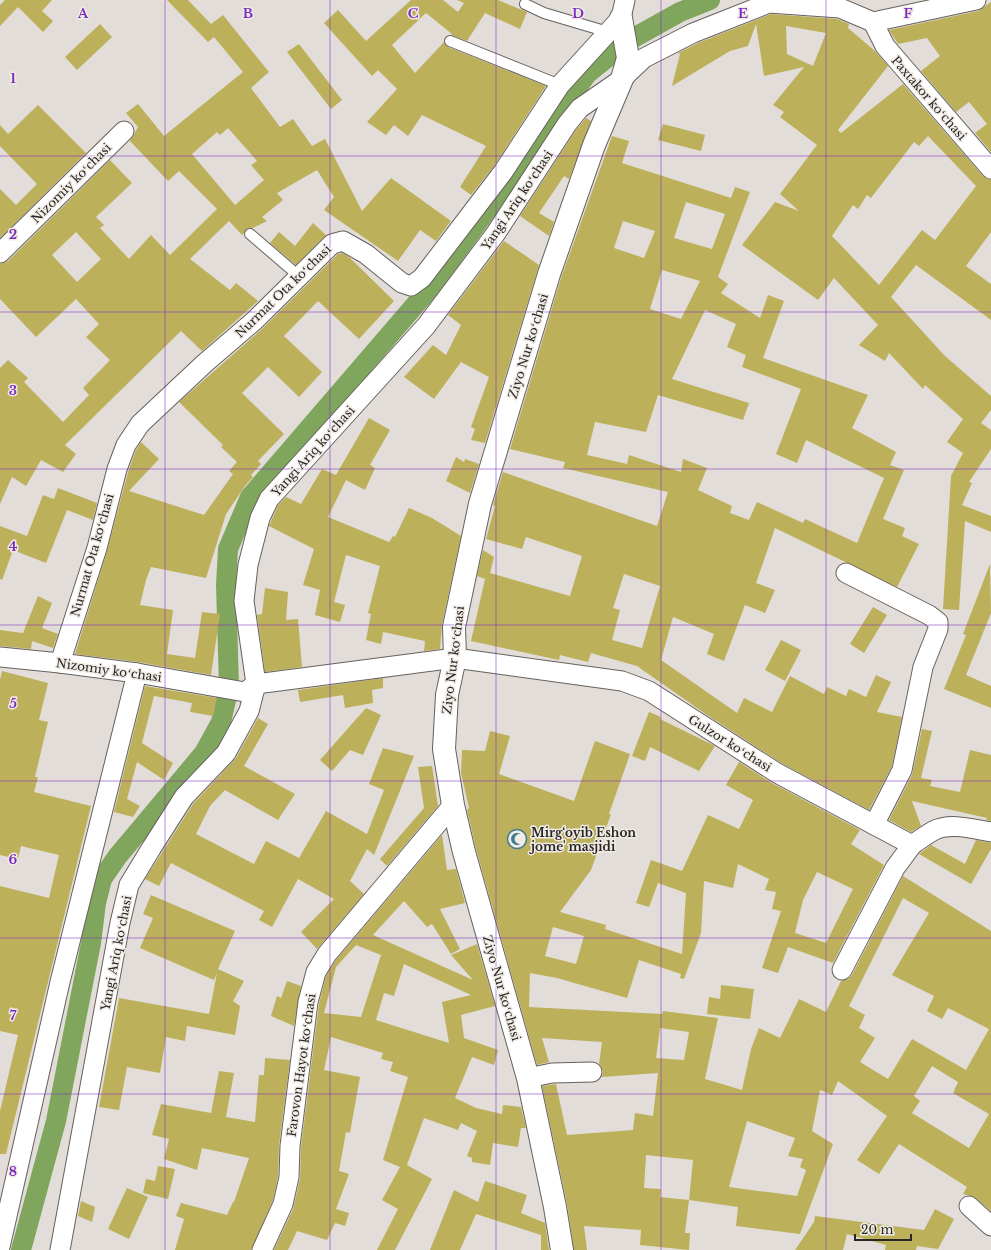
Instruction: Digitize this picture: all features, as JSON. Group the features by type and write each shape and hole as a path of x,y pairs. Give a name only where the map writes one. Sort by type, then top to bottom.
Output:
{"street":[{"path":"874,22 976,0"},
{"name":"Yangi Ariq koʻchasi","path":"60,1250 120,923 130,885 184,796 226,752 249,712 251,688 244,601 252,552 260,518 269,499 426,326 496,233 567,124 580,108 622,79 644,58 651,54 693,33 768,3 840,8 874,22"},
{"name":"Ziyo Nur koʻchasi","path":"562,1250 555,1207 528,1078 464,852 453,805 444,749 447,695 455,658 454,627 480,504 549,274 594,145 622,79 628,58 618,17"},
{"name":"Nurmat Ota koʻchasi","path":"60,663 97,548 116,468 126,444 140,424 205,362 254,321 332,244 343,241 366,254 402,283 411,286 422,278 502,172 560,85 618,17"},
{"name":"Paxtakor koʻchasi","path":"874,22 885,46 991,169"},
{"name":"Nizomiy koʻchasi","path":"0,253 124,131"},
{"path":"846,574 929,615 938,622 938,629 923,667 915,697 902,770 874,825"},
{"name":"Nizomiy koʻchasi","path":"0,657 137,673 218,688 251,688"},
{"name":"Gulzor koʻchasi","path":"251,688 455,658 633,684 649,691 778,773 912,845"},
{"path":"0,1247 60,982 137,673"},
{"name":"Farovon Hayot koʻchasi","path":"262,1250 283,1204 288,1177 290,1146 308,1002 316,972 327,954 453,805"},
{"path":"842,970 895,868 912,845 934,830 947,827 962,827 991,832"},
{"path":"528,1078 552,1073 592,1072"},
{"path":"970,1206 991,1226"}],"lane":[{"path":"525,4 544,13 618,17"},
{"path":"450,41 560,85"},
{"path":"250,234 300,277"}],"building":[{"path":"5,0 52,0 42,11 53,21 43,32 18,7 0,26 0,5"},
{"path":"167,0 188,0 211,24 223,15 269,72 251,88 280,127 293,119 312,146 325,139 362,211 391,178 451,221 436,241 420,230 398,261 324,210 334,197 317,170 277,193 283,200 262,217 267,221 253,228 248,228 242,235 229,221 190,259 230,290 236,283 258,301 202,351 181,331 65,445 76,454 63,472 41,460 26,486 12,477 0,504 0,368 8,360 28,378 24,382 63,422 89,395 83,388 110,360 86,337 99,324 76,299 36,337 0,299 0,264 8,261 110,160 132,183 96,217 104,225 100,228 129,259 151,235 170,255 217,209 179,171 168,181 130,141 138,127 126,113 138,104 164,136 243,72 214,37 208,42","holes":["228,128 257,161 251,165 264,180 235,205 192,154 217,132 220,135","76,232 101,259 77,282 52,255"]},
{"path":"411,0 443,0 458,12 464,3 457,0 498,0 527,12 520,29 485,13 467,41 451,35 452,34 426,13 392,45 415,73 444,42 448,47 546,86 494,166 471,195 460,187 486,146 422,115 408,136 394,125 386,135 367,122 397,89 378,70 372,76 324,23 338,10 366,41"},
{"path":"991,2 991,152 975,133 987,124 969,102 956,112 921,71 940,56 927,38 898,44 889,30 978,11"},
{"path":"771,14 837,19 849,24 848,28 875,51 888,66 838,130 841,133 903,84 983,176 991,180 991,232 966,266 991,284 991,320 916,265 891,297 945,356 991,396 991,410 981,423 991,430 991,449 969,482 972,483 962,505 991,516 991,532 965,521 959,610 943,609 951,476 963,453 947,442 963,419 925,385 923,389 889,353 885,361 859,345 878,325 834,278 818,300 742,245 775,202 799,211 780,194 817,145 780,117 784,112 773,105 804,67 764,76 756,24 748,46 730,51 672,86 680,54 678,53 698,43","holes":["786,26 826,33 813,66 787,54","928,136 976,186 935,240 922,230 879,285 832,236 853,205 858,209 867,195 871,198 914,142 919,146"]},
{"path":"100,24 112,37 77,70 65,57"},
{"path":"299,44 342,100 331,109 287,52"},
{"path":"38,105 86,153 0,238 0,189 16,205 37,184 0,146 0,125 8,134"},
{"path":"586,118 591,121 569,179 564,176 539,213 554,222 549,236 520,216 576,130"},
{"path":"663,124 705,135 701,151 658,140"},
{"path":"612,136 629,141 622,163 731,198 735,187 750,192 718,277 728,284 721,293 760,318 768,295 784,301 763,358 868,395 852,428 896,452 890,465 904,470 883,519 905,528 902,536 919,544 897,587 775,528 756,583 775,590 765,613 745,605 724,661 707,654 714,634 673,617 661,660 737,713 744,698 772,712 790,676 824,694 827,687 846,696 849,689 866,697 876,675 891,682 877,712 902,717 892,766 869,810 783,764 707,715 637,666 591,653 588,662 560,655 559,660 471,641 485,579 477,576 483,550 494,557 490,573 570,596 582,556 526,537 522,549 486,539 495,506 493,505 503,472 657,526 668,492 563,468 565,462 510,449 561,278","holes":["686,202 725,214 712,249 674,238","623,221 655,231 644,258 614,248","662,270 700,281 681,319 650,309","705,310 736,324 727,347 746,355 742,367 801,389 776,454 797,463 806,440 884,478 857,543 805,519 803,523 757,502 749,520 730,513 732,506 698,490 707,468 683,459 681,472 629,455 627,464 587,455 595,422 646,432 658,395 743,420 749,403 672,379","624,574 660,586 642,648 612,640 620,610 613,608"]},
{"path":"313,223 326,235 296,265 270,243 279,232 295,246"},
{"path":"504,241 539,265 485,443 471,440 475,429 471,427 489,377 461,362 434,399 404,377 433,345 446,355 461,325 448,315"},
{"path":"342,253 348,256 394,301 359,339 318,301 284,336 322,372 299,397 268,367 242,393 284,434 258,461 261,464 251,475 253,477 226,514 206,578 151,567 146,580 140,605 173,610 167,654 195,658 202,612 220,614 211,675 138,662 75,654 107,551 128,472 136,450 141,442 159,459 129,491 204,515 233,474 229,471 237,462 221,447 223,445 179,402 262,329 338,254"},
{"path":"369,418 390,430 370,465 375,468 365,490 346,480 328,517 389,542 393,536 395,537 409,508 432,518 461,536 442,624 440,649 424,651 425,641 383,632 381,644 366,640 371,614 368,613 380,566 346,555 334,602 345,605 340,622 315,615 320,590 303,585 314,549 269,526 278,505 286,497 301,504 322,469 336,475"},
{"path":"456,457 464,462 465,459 479,464 470,493 446,481"},
{"path":"58,488 97,503 93,520 67,510 46,563 13,550 2,580 0,579 0,526 27,536 43,495 54,499"},
{"path":"990,564 991,613 966,675 991,686 991,708 944,689 966,635 963,634"},
{"path":"265,588 288,592 286,620 298,619 302,667 265,672 257,615 262,614"},
{"path":"38,596 52,603 42,628 58,634 53,648 32,641 31,649 0,646 0,630 23,633"},
{"path":"873,607 887,615 864,653 850,644"},
{"path":"781,640 801,650 785,681 765,670"},
{"path":"2,671 48,683 39,720 48,722 35,777 38,777 34,792 91,806 6,1154 0,1154 0,1111 18,1035 0,1031 0,886 49,898 59,855 21,846 18,859 0,855 0,680"},
{"path":"383,678 383,688 372,690 373,703 345,708 343,695 300,702 298,690"},
{"path":"145,686 217,698 213,716 190,712 192,703 154,696 142,743 173,763 164,780 137,762 127,799 140,806 133,817 114,812"},
{"path":"366,708 381,715 363,755 350,750 332,771 320,760"},
{"path":"649,712 715,746 699,771 650,747 645,761 632,756"},
{"path":"258,718 268,724 244,766 295,794 278,820 225,790 210,806 196,834 254,864 266,841 299,858 326,811 367,834 384,790 369,784 383,748 414,756 374,855 367,849 350,881 364,894 317,949 301,932 334,899 298,879 272,927 259,920 264,911 171,863 159,886 145,879 193,804 236,758"},
{"path":"922,729 932,731 921,778 932,780 930,786 960,792 970,750 991,755 991,821 986,820 987,818 912,801 921,826 911,832 889,820 912,775"},
{"path":"490,731 510,736 499,774 574,801 595,741 630,754 591,870 560,912 606,925 605,929 682,954 686,893 658,883 649,907 636,903 651,860 682,871 708,815 739,829 753,800 726,785 739,762 772,783 860,830 851,844 884,865 833,963 788,947 778,973 762,968 781,911 772,909 776,892 765,890 769,879 738,864 733,888 704,881 701,933 684,979 680,978 681,974 639,960 627,998 557,978 530,973 529,1007 662,1014 663,1011 718,1018 705,1079 742,1090 751,1049 759,1028 780,1038 799,999 826,1012 841,981 848,979 852,975 903,876 991,931 991,1211 976,1198 963,1194 967,1187 899,1144 879,1174 857,1160 887,1116 838,1081 832,1095 820,1090 812,1131 833,1144 800,1234 736,1226 738,1207 689,1200 685,1233 690,1233 689,1250 640,1245 641,1230 584,1226 587,1250 574,1250 567,1204 542,1086 556,1084 567,1135 633,1130 635,1113 653,1116 658,1073 602,1077 603,1071 599,1064 602,1042 542,1038 549,1062 537,1065 476,849 467,810 469,808 461,773 462,750 485,751","holes":["817,872 853,889 826,943 795,933 803,900","903,898 929,913 892,975 934,996 927,1011 942,1019 948,1008 989,1029 966,1070 912,1039 888,1079 860,1062 875,1038 859,1028 865,1015 849,1006","553,927 584,936 576,964 545,956","660,1028 689,1032 684,1060 656,1058","932,1066 958,1082 953,1093 989,1114 969,1148 912,1113 920,1101 914,1096","747,1121 795,1138 788,1156 803,1159 800,1167 806,1170 797,1196 729,1187","646,1155 693,1160 689,1200 660,1197 661,1189 644,1188"]},
{"path":"432,766 438,806 387,866 380,859 424,808 418,767"},
{"path":"442,835 447,870 456,869 465,903 440,909 460,949 451,954 432,924 427,927 404,901 373,935 473,980 451,955 477,944 495,1006 461,1015 464,1038 498,1050 494,1065 472,1057 455,1098 476,1108 502,1114 503,1105 521,1107 526,1128 521,1128 518,1147 493,1143 490,1165 472,1162 472,1158 467,1156 477,1131 461,1123 458,1130 424,1118 407,1165 432,1179 395,1250 377,1250 398,1209 382,1200 400,1167 383,1160 408,1077 390,1071 393,1062 381,1059 383,1053 331,1037 324,1070 360,1077 350,1133 346,1132 339,1171 349,1174 336,1209 349,1213 345,1226 335,1223 327,1240 297,1231 288,1250 274,1250 293,1209 300,1179 301,1147 319,1004 326,976 336,960","holes":["356,945 381,955 361,1017 324,1013 336,967","404,964 471,995 442,1002 449,1043 376,1020 384,993 394,996"]},
{"path":"976,840 991,843 991,849 971,884 919,854 931,845 965,864"},
{"path":"151,895 235,931 218,969 244,981 233,1001 240,1006 235,1035 187,1026 185,1041 166,1037 160,1073 127,1067 119,1110 99,1107 119,998 209,1014 217,973 214,980 140,948 153,918 143,914"},
{"path":"287,981 301,986 294,1026 271,1016 277,996 281,998"},
{"path":"721,985 754,989 750,1019 707,1014 709,997 720,999"},
{"path":"265,1058 290,1060 279,1145 278,1176 273,1200 251,1250 175,1250 184,1219 176,1216 181,1203 227,1215 234,1202 249,1158 202,1148 197,1170 164,1159 169,1139 152,1135 161,1104 211,1113 219,1071 234,1073 226,1117 255,1122 259,1075 264,1075"},
{"path":"158,1166 175,1169 168,1199 143,1193 146,1179 155,1181"},
{"path":"485,1181 527,1195 521,1213 545,1223 549,1250 541,1250 541,1235 476,1214 460,1250 430,1250 454,1190 478,1202"},
{"path":"127,1188 148,1197 129,1239 108,1229"},
{"path":"81,1201 95,1207 92,1222 78,1216"},
{"path":"935,1209 954,1219 938,1249 917,1246 916,1250 885,1250 886,1245 847,1234 843,1250 795,1250 814,1222 815,1216 924,1230"}],"waterway":[{"path":"21,1250 56,1121 91,943 96,903 102,879 117,857 204,753 221,722 229,687 226,585 228,549 250,497 428,290 587,74 628,41 680,12 710,0"}],"place":[{"name":"Mirg‘oyib Eshon jome' masjidi","path":"517,839"}]}
